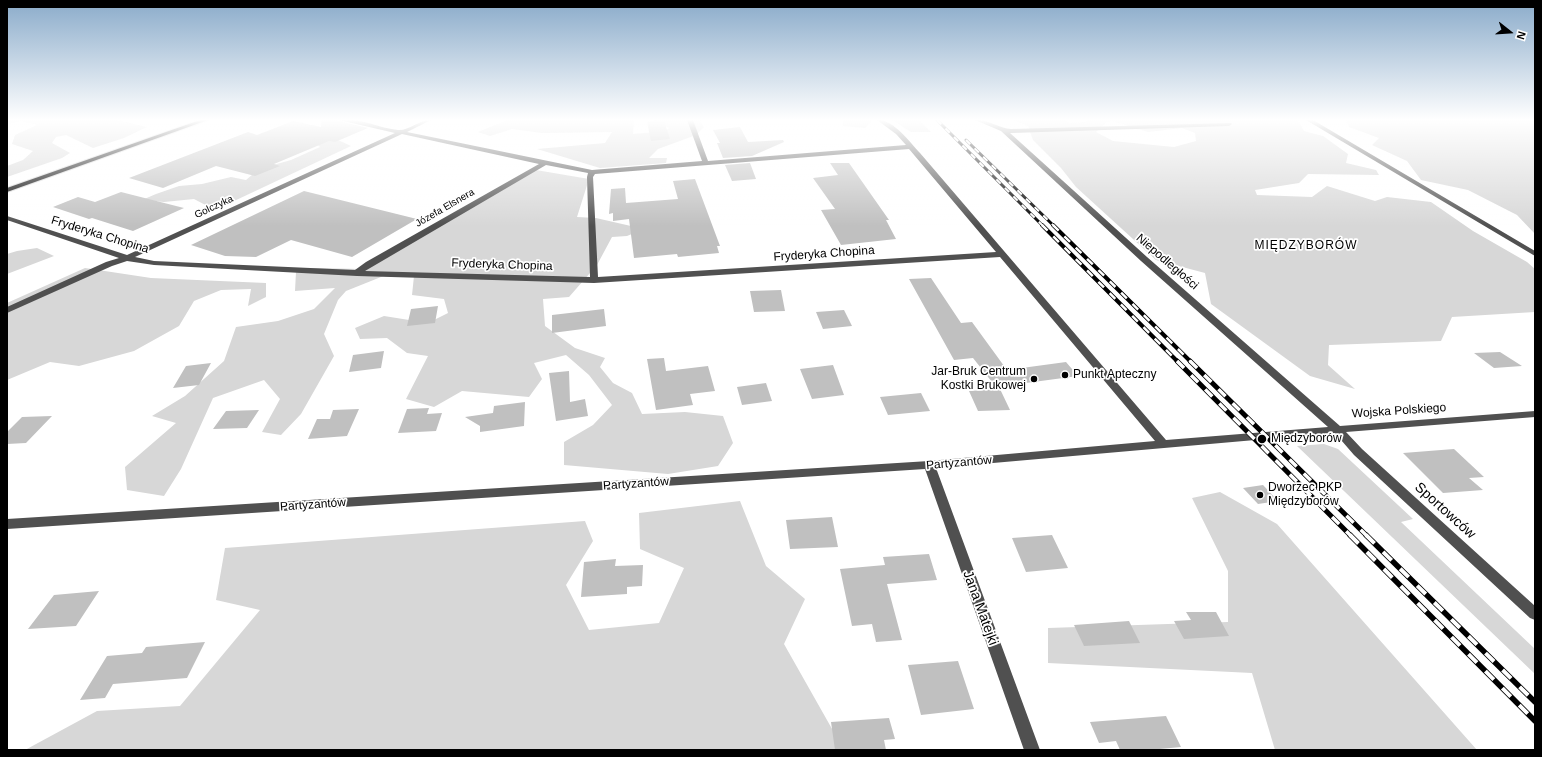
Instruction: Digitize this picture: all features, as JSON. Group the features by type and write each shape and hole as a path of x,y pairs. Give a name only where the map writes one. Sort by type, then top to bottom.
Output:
{"main road":[{"path":"7,190 105,155"}],"street":[{"name":"Golczyka","path":"7,310 109,264 127,258 349,155"},
{"path":"509,155 592,172 810,155"},
{"path":"703,155 706,164"},
{"path":"917,155 1164,445"},
{"name":"Niepodległości","path":"1031,155 1144,259 1243,344 1337,429"},
{"path":"1369,155 1535,254"},
{"name":"Józefa Elsnera","path":"357,273 369,264 545,163"},
{"path":"592,172 590,177 594,280"},
{"name":"Fryderyka Chopina","path":"7,218 127,258 154,263 357,273 594,280 1002,254"},
{"name":"Wojska Polskiego","path":"1265,435 1535,414"},
{"name":"Sportowców","path":"1337,429 1358,452 1535,614"},
{"name":"Partyzantów","path":"7,524 929,465 1265,435"},
{"name":"Jana Matejki","path":"929,465 1032,750"}],"shaded area":[{"path":"28,155 66,155 7,177 7,166 23,160"},
{"path":"301,155 331,155 215,210 194,199 164,202 142,200 179,186 202,184 231,177 246,180 259,169 291,160"},
{"path":"558,155 652,155 649,158 667,158 666,163 600,168"},
{"path":"1048,155 1348,155 1346,163 1376,170 1379,175 1308,174 1299,183 1255,190 1257,195 1312,197 1327,186 1375,201 1387,197 1431,202 1473,231 1527,262 1535,269 1535,312 1452,317 1441,341 1329,345 1328,365 1355,389 1310,376 1211,304 1205,273 1156,260 1076,187 1061,168"},
{"path":"1395,155 1535,155 1535,234 1517,215 1468,190 1421,180 1407,161"},
{"path":"536,170 589,179 577,217 596,218 644,229 627,236 612,237 597,265 569,297 543,299 545,326 575,348 605,358 600,367 613,383 632,393 642,414 685,412 723,416 733,443 718,466 668,474 564,465 564,442 593,425 612,405 589,375 566,355 534,363 542,379 529,397 462,391 434,407 406,399 428,356 407,353 387,338 360,339 355,328 384,316 428,323 448,313 444,299 412,295 414,276 391,273 346,291 338,300 324,334 334,356 301,414 281,435 262,432 280,399 264,380 213,398 181,469 164,496 127,490 125,467 176,423 152,416 185,396 224,361 236,327 278,321 314,309 335,288 295,291 296,272 314,268 361,269"},
{"path":"37,248 54,256 7,274 7,254"},
{"path":"85,268 151,278 266,283 266,297 248,306 251,289 221,290 194,301 179,326 134,351 79,366 50,362 7,380 7,303"},
{"path":"1324,444 1338,449 1413,519 1401,522 1535,649 1535,674 1297,446"},
{"path":"1220,492 1277,524 1477,750 1275,750 1252,673 1048,663 1048,628 1228,622 1228,571 1192,498"},
{"path":"740,501 766,566 805,599 784,644 840,743 837,750 25,750 97,711 180,706 260,610 216,600 225,548 585,521 593,541 566,585 589,630 659,623 684,568 640,549 639,513"}],"building":[{"path":"188,155 295,155 274,164 280,166 255,176 216,166 163,188 129,178"},
{"path":"722,155 754,155 752,156 723,158"},
{"path":"750,163 756,179 732,181 725,165"},
{"path":"830,163 849,163 889,220 886,220 896,239 841,245 821,210 835,209 813,178 838,175"},
{"path":"695,179 720,246 717,246 719,253 678,257 677,254 634,258 629,219 613,221 613,213 609,214 611,189 625,188 626,203 678,199 673,181"},
{"path":"304,191 417,219 352,257 291,240 256,257 225,256 191,245"},
{"path":"121,192 184,208 133,231 53,207 78,197 95,202"},
{"path":"931,278 961,323 972,322 1007,370 1066,362 1078,376 996,387 973,358 954,360 909,279"},
{"path":"781,290 785,311 754,312 750,291"},
{"path":"438,306 435,323 407,326 411,309"},
{"path":"604,309 606,326 552,333 552,315"},
{"path":"844,310 852,326 823,329 816,312"},
{"path":"384,351 381,368 349,372 353,355"},
{"path":"1500,352 1522,366 1494,368 1474,353"},
{"path":"664,358 666,371 708,366 715,391 690,394 693,405 656,410 647,359"},
{"path":"211,363 199,385 173,388 186,366"},
{"path":"833,365 844,395 812,399 800,369"},
{"path":"569,371 570,402 585,399 588,416 556,421 549,373"},
{"path":"766,383 772,401 742,405 737,387"},
{"path":"1000,389 1010,410 978,411 969,391"},
{"path":"921,393 930,411 888,415 880,397"},
{"path":"525,402 524,426 480,432 480,426 465,417 493,413 494,406"},
{"path":"429,408 427,414 442,413 436,431 398,433 407,409"},
{"path":"359,409 347,436 308,439 317,419 330,419 333,410"},
{"path":"259,410 247,428 213,429 226,411"},
{"path":"52,416 26,443 7,444 7,432 22,417"},
{"path":"1454,449 1484,477 1469,478 1483,490 1443,493 1403,453"},
{"name":"Dworzec PKP Międzyborów","path":"1263,485 1278,501 1258,504 1243,488"},
{"path":"832,517 838,547 790,549 786,520"},
{"path":"1052,535 1068,568 1026,572 1012,538"},
{"path":"929,554 937,580 887,584 902,640 876,642 872,624 852,626 840,569 885,565 883,557"},
{"path":"616,559 615,566 643,565 642,586 627,587 627,594 581,597 584,562"},
{"path":"99,591 76,626 28,629 54,595"},
{"path":"1186,612 1216,612 1229,636 1184,639 1174,621 1191,620"},
{"path":"1129,621 1140,643 1084,646 1074,625"},
{"path":"205,642 187,678 113,684 105,698 80,700 107,656 142,653 146,647"},
{"path":"958,661 974,709 921,715 908,665"},
{"path":"1166,716 1181,747 1149,750 1120,750 1116,741 1099,743 1090,722"},
{"path":"889,718 895,739 884,740 886,750 835,750 831,722"}],"railway":[{"path":"972,155 1042,225"},
{"path":"982,155 1054,226"},
{"path":"1042,225 1178,362"},
{"path":"1053,225 1191,362"},
{"path":"1177,361 1351,536"},
{"path":"1190,361 1367,536"},
{"path":"1350,535 1535,721"},
{"path":"1366,535 1535,702"}],"place":[{"name":"Punkt Apteczny","path":"1065,375"},
{"name":"Jar-Bruk Centrum Kostki Brukowej","path":"1034,379"},
{"name":"Międzyborów","path":"1262,439"},
{"name":"Dworzec PKP Międzyborów","path":"1260,495"}],"district":[{"name":"MIĘDZYBORÓW","path":"1306,246"}]}
